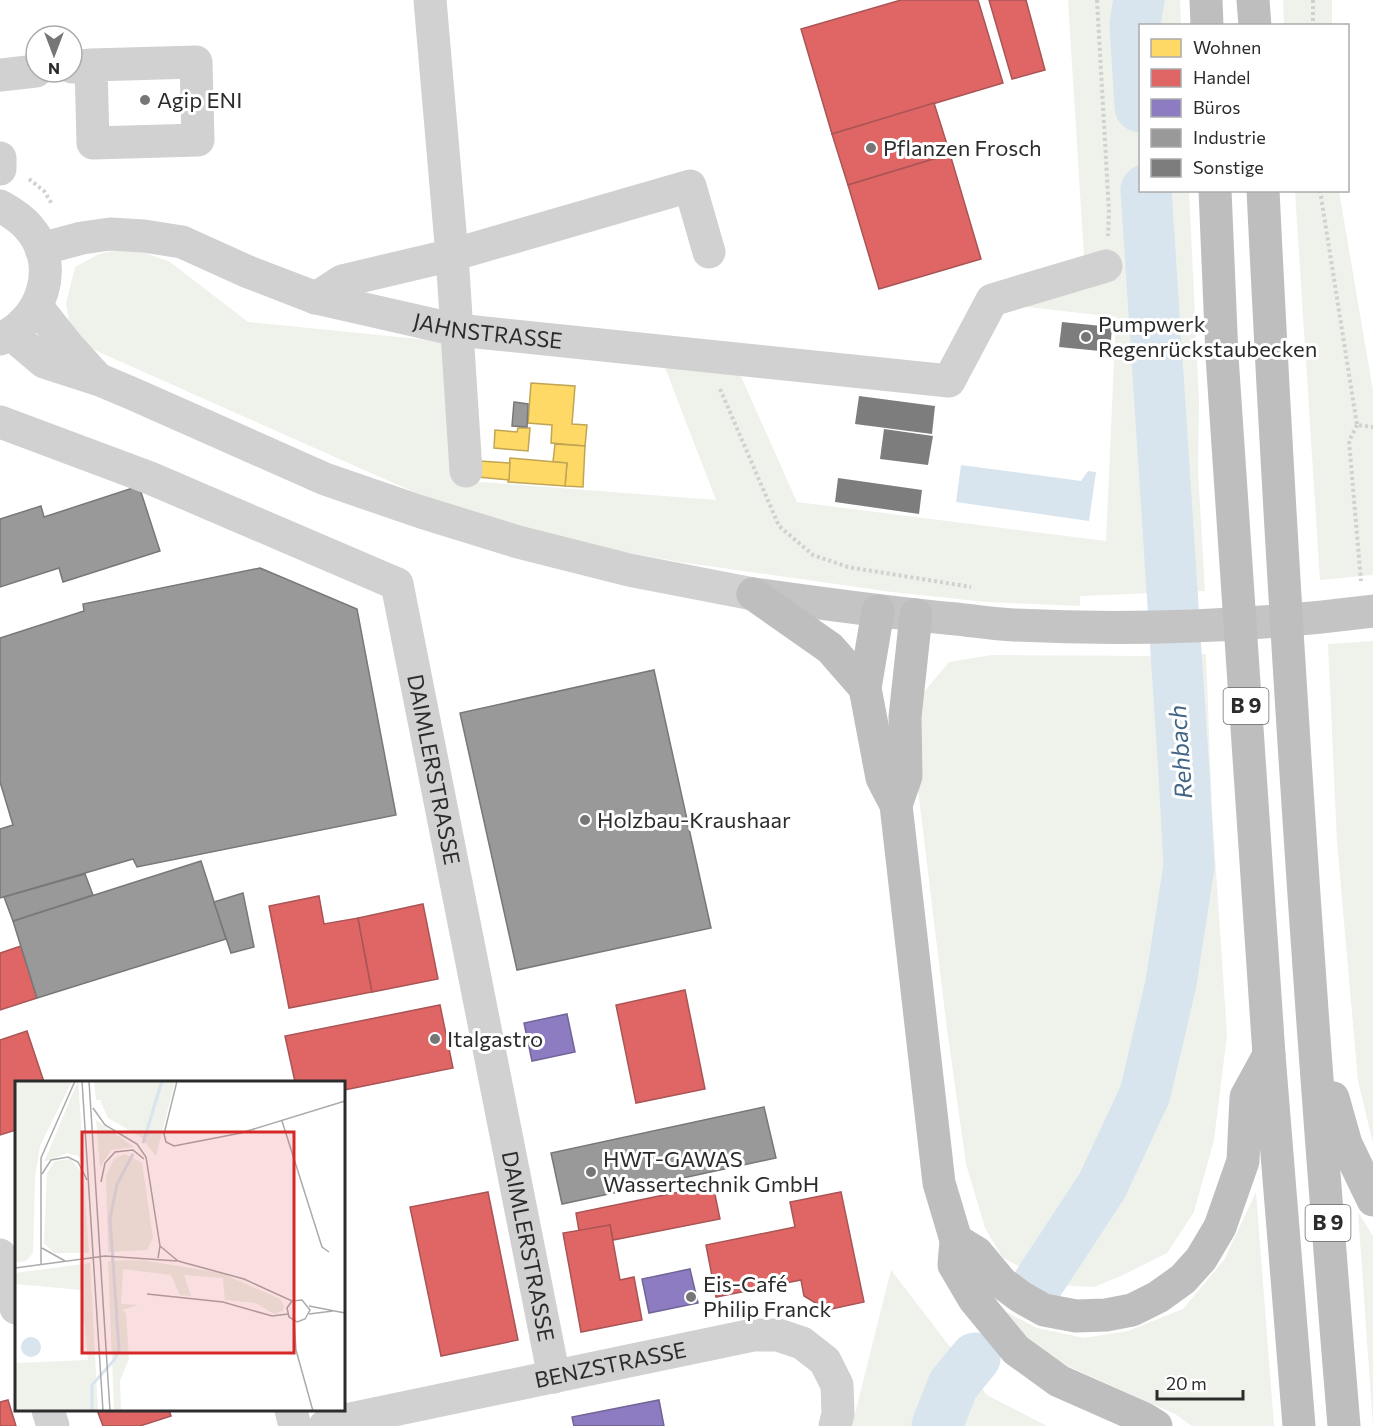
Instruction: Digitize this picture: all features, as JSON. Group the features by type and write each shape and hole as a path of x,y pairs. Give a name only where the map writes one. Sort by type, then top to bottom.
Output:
{"highway":[{"path":"1206,0 1207,24"},
{"path":"1253,0 1255,24"},
{"name":"B 9","path":"1215,192 1224,380 1269,1055 1299,1426"},
{"name":"B 9","path":"1263,192 1274,422 1312,1021 1344,1426"},
{"path":"753,594 830,648 865,688"},
{"path":"878,611 865,688 882,778 896,805 939,1183 956,1240 954,1265 974,1299 1016,1350 1059,1382 1143,1418 1155,1426"},
{"path":"896,805 906,776 905,717 916,615"},
{"path":"1312,1021 1346,1144 1373,1200"},
{"path":"956,1240 977,1253 1002,1283 1021,1298 1044,1310 1076,1316 1106,1316 1132,1310 1158,1298 1183,1280 1201,1258 1220,1227 1243,1161 1246,1097 1269,1055"}],"main road":[{"path":"753,594 878,611 1013,625 1107,627 1225,624 1344,615 1367,601"}],"street":[{"path":"430,0 452,255 466,471"},
{"path":"0,75 24,72"},
{"path":"0,158 0,169"},
{"path":"316,298 342,281 452,255 690,186 709,252"},
{"path":"0,206 16,215 31,230 41,249 45,268 44,288 37,307 26,323 6,337 44,362 100,381 325,479 421,512 518,542 629,570 753,594"},
{"name":"JAHNSTRASSE","path":"41,249 82,238 111,234 144,236 182,242 246,271 316,298 457,330 949,381 992,300 1106,266"},
{"path":"37,307 100,381"},
{"name":"DAIMLERSTRASSE","path":"0,422 150,478 397,584 554,1377"},
{"path":"0,1255 15,1305"},
{"name":"BENZSTRASSE","path":"325,1426 753,1335 778,1335 802,1342 825,1361 837,1385 838,1414 835,1426"},
{"path":"48,1411 53,1426"},
{"path":"291,1411 295,1426"}],"path":[{"path":"1097,0 1109,212 1106,266"},
{"path":"1312,0 1313,24"},
{"path":"1320,192 1357,425 1349,441 1367,601"},
{"path":"705,355 779,526 813,555 848,567 972,587"},
{"path":"1357,425 1373,427"}],"shaded area":[{"path":"1068,0 1180,0 1181,24 1139,24 1139,192 1189,192 1199,401 1198,471 1205,591 1080,596 1080,606 986,602 892,592 680,562 562,541 470,516 90,348 70,328 66,303 75,267 99,254 129,247 170,262 248,322 449,342 456,480 716,500 664,365 739,372 797,502 1106,541 1116,317 1009,305 1084,257"},
{"path":"1283,0 1332,0 1332,24 1284,24"},
{"path":"1295,192 1339,192 1373,391 1373,575 1320,580"},
{"path":"961,465 1081,481 1088,471 1096,472 1089,521 956,502"},
{"path":"1373,641 1373,1143 1358,1081 1337,842 1328,644"},
{"path":"1206,654 1212,811 1227,1035 1214,1140 1194,1212 1167,1253 1094,1287 1052,1285 1002,1257 985,1228 966,1164 912,740 924,692 949,662 992,655"},
{"path":"1256,1192 1274,1426 1192,1426 1175,1414 1070,1367 1034,1347 999,1308 1037,1328 1084,1338 1128,1331 1183,1309 1224,1260"},
{"path":"1358,1212 1373,1236 1373,1426"},
{"path":"891,1270 987,1395 1047,1426 852,1426"}],"building: Wohnen":[{"path":"531,383 575,386 572,424 587,425 585,446 551,443 552,425 528,423"},
{"path":"518,428 530,428 528,451 494,448 495,430 517,432"},
{"path":"555,444 585,446 583,487 565,486 567,463 553,462"},
{"path":"510,458 567,463 565,486 508,482"},
{"path":"479,461 510,463 509,480 478,477"}],"building: Handel":[{"path":"901,0 978,0 1003,83 832,134 801,29"},
{"path":"989,0 1026,0 1045,70 1012,79"},
{"path":"934,103 950,154 848,185 832,134"},
{"path":"950,154 981,259 879,289 848,185"},
{"path":"319,896 324,924 358,918 372,992 289,1008 269,906"},
{"path":"423,904 438,979 372,992 358,918"},
{"path":"21,946 37,998 0,1010 0,953"},
{"path":"685,990 705,1089 636,1103 616,1005"},
{"path":"440,1005 453,1068 345,1090 345,1081 295,1081 285,1036"},
{"path":"27,1031 44,1081 15,1081 15,1130 0,1135 0,1040"},
{"path":"713,1185 720,1219 613,1240 610,1225 579,1231 576,1213"},
{"path":"488,1192 518,1340 441,1356 410,1207"},
{"path":"841,1192 864,1302 827,1310 804,1296 801,1280 716,1297 706,1245 795,1227 790,1202"},
{"path":"610,1225 620,1280 634,1277 642,1320 581,1332 563,1233"},
{"path":"8,1400 16,1426 0,1426 0,1402"},
{"path":"97,1411 169,1411 171,1416 140,1426 103,1426"}],"building: Büros":[{"path":"567,1014 575,1052 532,1061 524,1023"},
{"path":"690,1269 698,1303 649,1313 642,1279"},
{"path":"659,1400 664,1426 574,1426 572,1417"}],"building: Industrie":[{"path":"514,402 528,404 527,427 512,426"},
{"path":"139,486 160,551 63,582 59,568 0,587 0,519 41,506 44,517"},
{"path":"260,568 357,609 396,815 137,867 133,859 0,898 0,829 13,825 0,782 0,638 84,611 83,604"},
{"name":"Holzbau-Kraushaar","path":"654,670 711,928 517,970 460,713"},
{"path":"201,861 226,939 37,998 13,921"},
{"path":"85,874 93,895 13,921 4,897"},
{"path":"243,893 254,947 231,953 214,902"},
{"path":"764,1107 776,1158 562,1204 551,1153"}],"building: Sonstige":[{"name":"Pumpwerk Regenrückstaubecken","path":"1062,322 1112,327 1110,352 1059,347"},
{"path":"859,396 935,406 932,434 855,424"},
{"path":"884,429 933,436 928,465 880,459"},
{"path":"838,478 922,490 919,514 835,502"}],"waterway":[{"name":"Rehbach","path":"1139,0 1135,24 1139,90"},
{"name":"Rehbach","path":"1039,1282 1102,1186 1145,1094 1171,983 1189,866 1146,192"},
{"name":"Rehbach","path":"937,1426 953,1385 975,1358"}],"place":[{"name":"Agip ENI","path":"145,100"},
{"name":"Pflanzen Frosch","path":"871,148"},
{"name":"Pumpwerk Regenrückstaubecken","path":"1086,337"},
{"name":"Holzbau-Kraushaar","path":"585,820"},
{"name":"Italgastro","path":"435,1039"},
{"name":"HWT-GAWAS Wassertechnik GmbH","path":"591,1172"},
{"name":"Eis-Café Philip Franck","path":"691,1297"}]}
